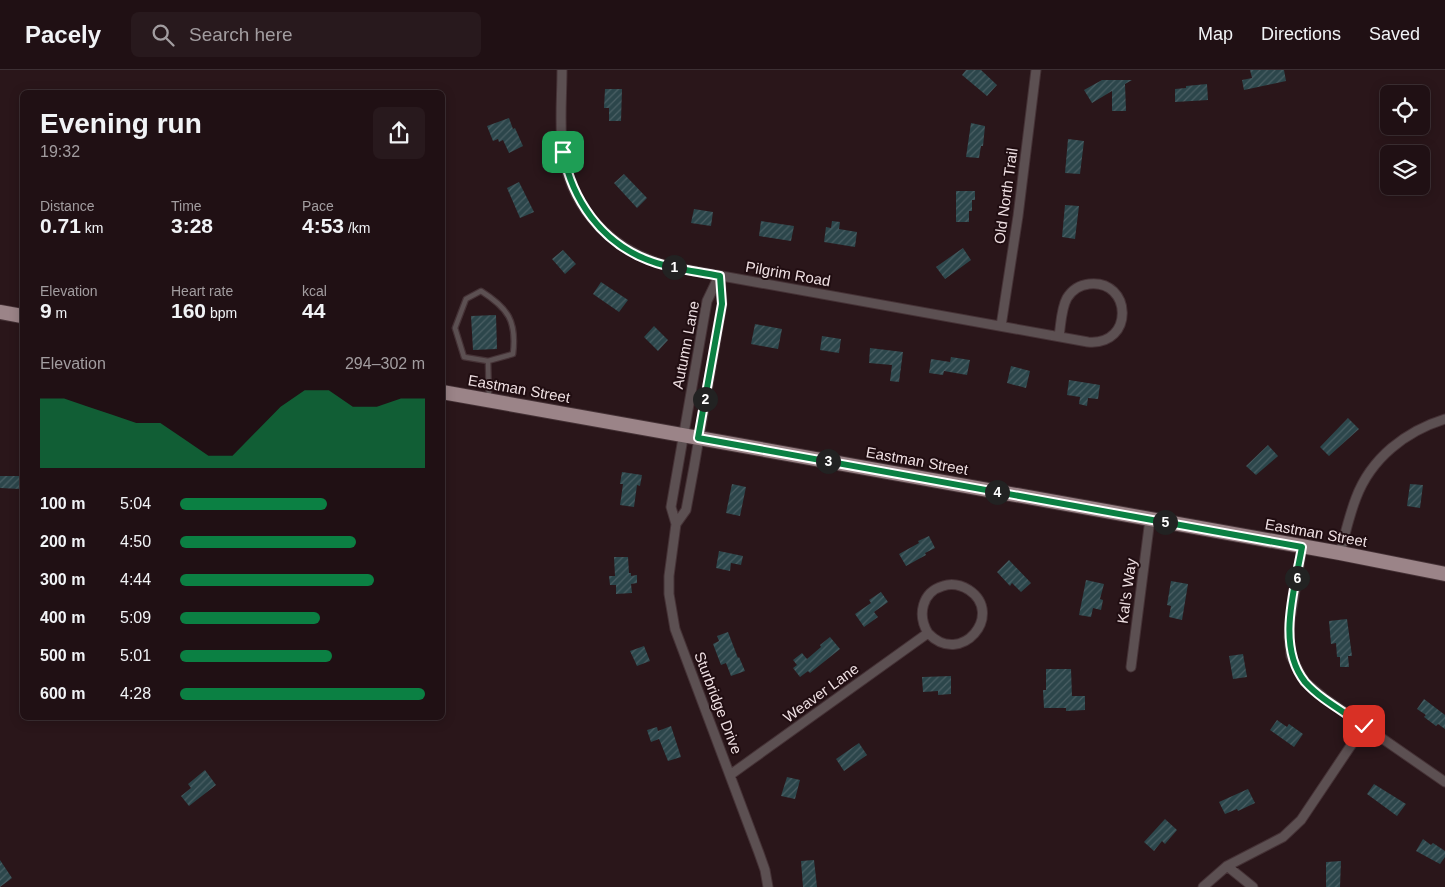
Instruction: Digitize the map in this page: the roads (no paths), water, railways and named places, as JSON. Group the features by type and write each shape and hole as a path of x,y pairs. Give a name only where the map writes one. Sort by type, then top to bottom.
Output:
{"main road":[{"path":"0,312 20,316"},
{"name":"Eastman Street","path":"445,393 1340,553 1445,574"}],"street":[{"name":"Pilgrim Road","path":"562,70 563,152 572,186 590,217 607,235 638,256 672,267 1001,326 1059,336 1094,342 1100,342 1111,336 1116,332 1122,321 1122,309 1118,297 1110,288 1098,284 1086,284 1075,289 1065,304 1059,336"},
{"name":"Old North Trail","path":"1001,326 1018,216 1036,70"},
{"name":"Autumn Lane","path":"683,436 707,301 720,276"},
{"name":"Autumn Lane","path":"698,438 722,304 720,276"},
{"path":"1340,553 1356,497 1372,470 1383,456 1405,437 1417,429 1445,419"},
{"name":"Sturbridge Drive","path":"683,436 671,507 676,524 669,576 671,613 675,629 759,853 768,887"},
{"name":"Sturbridge Drive","path":"676,524 686,510 698,438"},
{"name":"Kal's Way","path":"1131,667 1150,519"},
{"path":"1302,547 1289,637 1292,656 1300,674 1313,689 1445,782"},
{"path":"954,584 967,588 976,596 981,608 982,620 976,632 968,640 949,644 937,641 928,632 922,621 922,609 927,597 936,589 954,584"},
{"name":"Weaver Lane","path":"730,775 928,632"},
{"path":"1203,887 1227,866 1278,840 1293,829 1364,726"},
{"path":"1227,866 1253,887"}],"lane":[{"path":"481,291 496,300 510,318 515,336 513,354 488,361 464,357 455,328 466,299 481,291"},
{"path":"488,361 489,400"}]}
